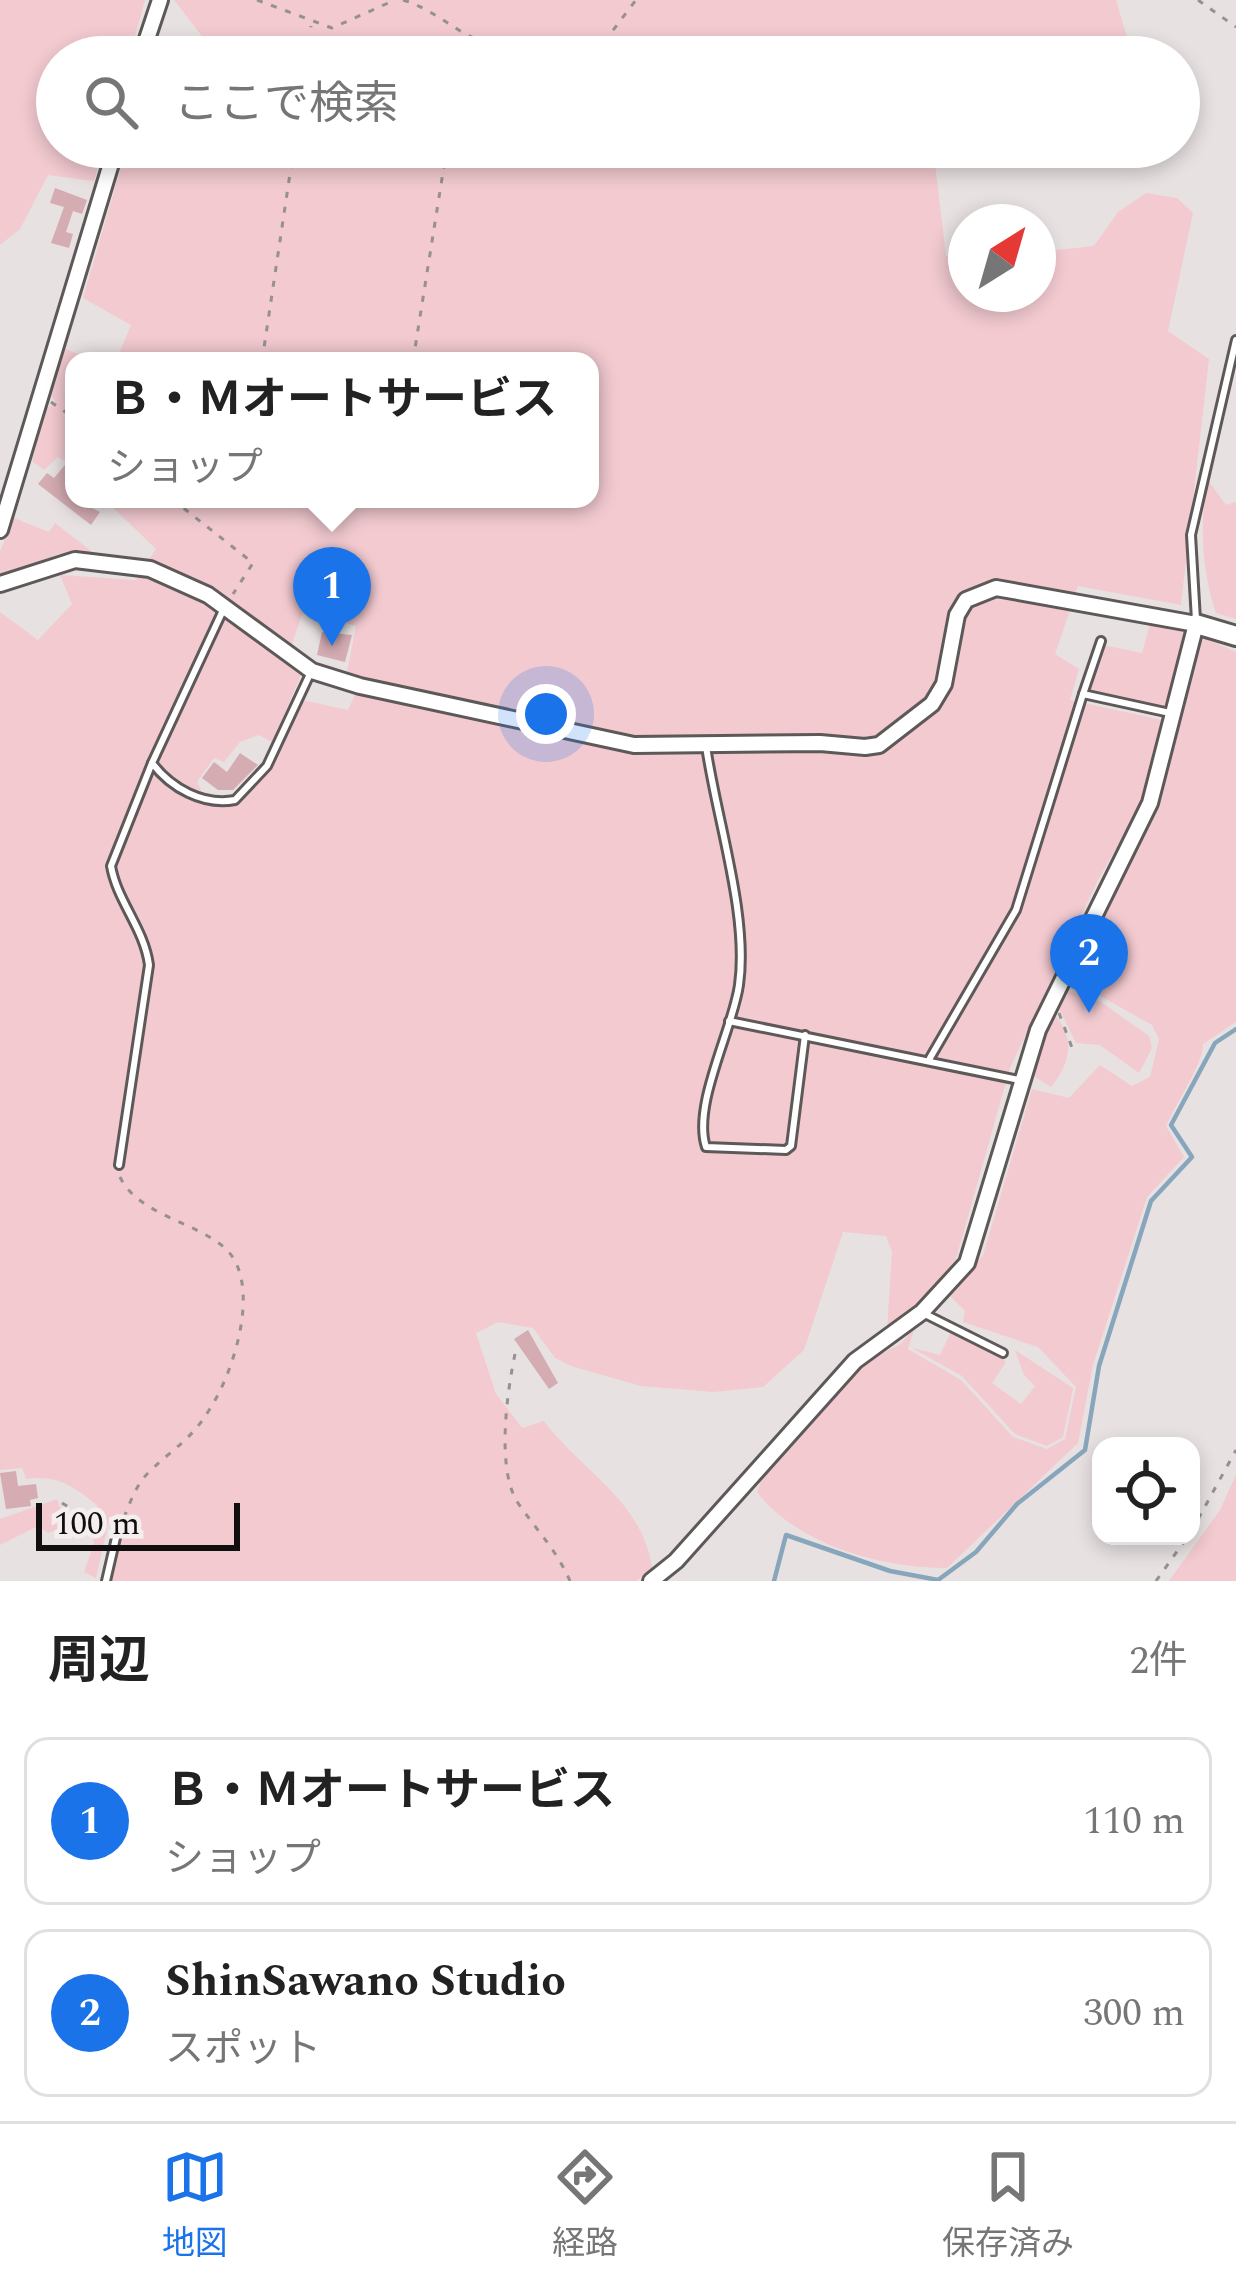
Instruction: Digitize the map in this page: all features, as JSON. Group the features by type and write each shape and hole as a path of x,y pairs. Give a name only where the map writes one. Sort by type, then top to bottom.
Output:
{"street":[{"path":"148,36 160,0"},
{"path":"0,530 110,168"},
{"path":"0,584 75,560 150,569 225,605 311,670 634,745 879,745 932,704 944,684 957,615 966,600 995,588 1196,624 1236,636"},
{"path":"651,1581 676,1561 855,1361 922,1312 967,1263 989,1202 1021,1081 1052,1001 1150,803 1196,624"}],"lane":[{"path":"1196,624 1191,535 1236,340"},
{"path":"119,1165 149,965 146,945 114,884 111,866 152,763 225,605"},
{"path":"930,1058 1016,910 1101,641"},
{"path":"152,763 161,776 192,795 235,800 267,766 311,670"},
{"path":"1083,694 1173,713"},
{"path":"706,746 738,939 740,985 712,1084 706,1147 786,1150 791,1146 805,1035"},
{"path":"729,1021 930,1058 1021,1081"},
{"path":"922,1312 1003,1353"},
{"path":"106,1581 117,1532"}],"path":[{"path":"257,0 311,25 349,24 394,0"},
{"path":"404,0 473,36"},
{"path":"608,36 636,0"},
{"path":"1198,0 1236,27"},
{"path":"310,36 311,25"},
{"path":"263,352 291,168"},
{"path":"414,352 444,168"},
{"path":"43,396 65,412"},
{"path":"183,508 253,563 225,605"},
{"path":"1052,1001 1074,1053"},
{"path":"62,1503 117,1532 148,1473 179,1451 214,1403 243,1296 236,1263 225,1248 135,1196 120,1178 119,1165"},
{"path":"515,1354 508,1396 509,1485 559,1551 570,1581"},
{"path":"1200,1516 1236,1450"},
{"path":"1156,1581 1182,1545"}],"shaded area":[{"path":"0,0 145,0 135,36 36,36 36,168 97,168 94,181 48,175 20,229 0,245"},
{"path":"174,0 1116,0 1127,36 202,36"},
{"path":"121,168 936,168 948,256 948,312 1056,312 1056,250 1094,246 1118,212 1146,193 1177,198 1193,213 1168,331 1209,359 1181,605 1078,586 1055,654 1079,669 1070,700 1162,720 1142,802 1097,882 1010,1068 956,1259 917,1307 887,1330 892,1252 886,1236 843,1232 804,1350 763,1387 714,1392 641,1386 555,1358 533,1328 498,1322 476,1333 496,1394 522,1428 544,1421 636,1523 652,1567 637,1581 111,1581 124,1527 116,1521 108,1524 96,1578 84,1572 94,1544 90,1518 98,1506 65,1484 47,1478 26,1479 22,1468 0,1470 0,612 38,640 72,604 60,575 136,580 156,549 113,508 599,508 599,352 120,352 131,325 83,298","holes":["313,605 329,618 356,626 347,672 360,684 348,710 302,700 276,757 259,783 236,804 202,792 197,782 214,758 224,762 240,742 259,735 272,742 301,675 290,649 302,615"]},
{"path":"65,349 73,352 65,352 65,461 58,457 44,470 32,461 45,410 55,402 50,393"},
{"path":"1207,479 1226,505 1236,502 1236,619 1216,613 1207,580 1203,530"},
{"path":"14,518 49,532 55,523 95,554 58,554 0,577 0,551"},
{"path":"1151,620 1174,625 1190,637 1171,709 1089,691 1103,645 1142,653"},
{"path":"1202,637 1236,652 1236,1022 1203,1044 1194,1073 1166,1126 1184,1157 1147,1197 1093,1365 1078,1443 947,1568 896,1564 843,1550 794,1526 757,1492 764,1474 860,1364 901,1344 915,1326 908,1349 961,1380 1013,1437 1047,1449 1065,1439 1076,1387 1038,1347 963,1322 965,1311 950,1296 983,1255 1032,1089 1069,1098 1100,1065 1132,1086 1150,1077 1159,1039 1152,1025 1072,980 1156,808"},
{"path":"1063,989 1101,1002 1149,1036 1152,1048 1139,1073 1100,1045 1076,1043 1056,1002"},
{"path":"1053,1013 1065,1032 1068,1050 1051,1087 1028,1073"},
{"path":"951,1332 1002,1357 1006,1362 992,1383 1021,1404 1035,1386 1024,1375 1015,1350 1073,1388 1063,1437 1047,1446 1015,1434 962,1376 912,1348 940,1355"},
{"path":"1236,1475 1236,1581 1169,1581 1195,1545 1200,1545"},
{"path":"57,1499 66,1526 48,1533 38,1526 0,1545 0,1519"}],"building":[{"path":"55,188 87,200 82,214 73,211 66,232 73,234 69,248 51,243 64,207 50,203"},
{"path":"65,465 65,505 38,484 47,473 54,478"},
{"path":"69,508 100,512 91,525"},
{"path":"322,632 352,635 345,662 317,655"},
{"path":"240,753 258,765 233,790 218,790 202,778 214,762 227,772"},
{"path":"528,1330 558,1383 549,1389 514,1339"},
{"path":"16,1471 18,1486 36,1484 38,1498 30,1500 31,1506 6,1509 0,1473"}],"waterway":[{"path":"774,1581 786,1535 890,1571 938,1580 976,1552 1017,1504 1085,1450 1099,1366 1151,1201 1192,1157 1171,1125 1215,1043 1236,1029"}],"place":[{"name":"Ｂ・Ｍオートサービス","path":"332,646"},
{"name":"ShinSawano Studio","path":"1089,1013"}]}
